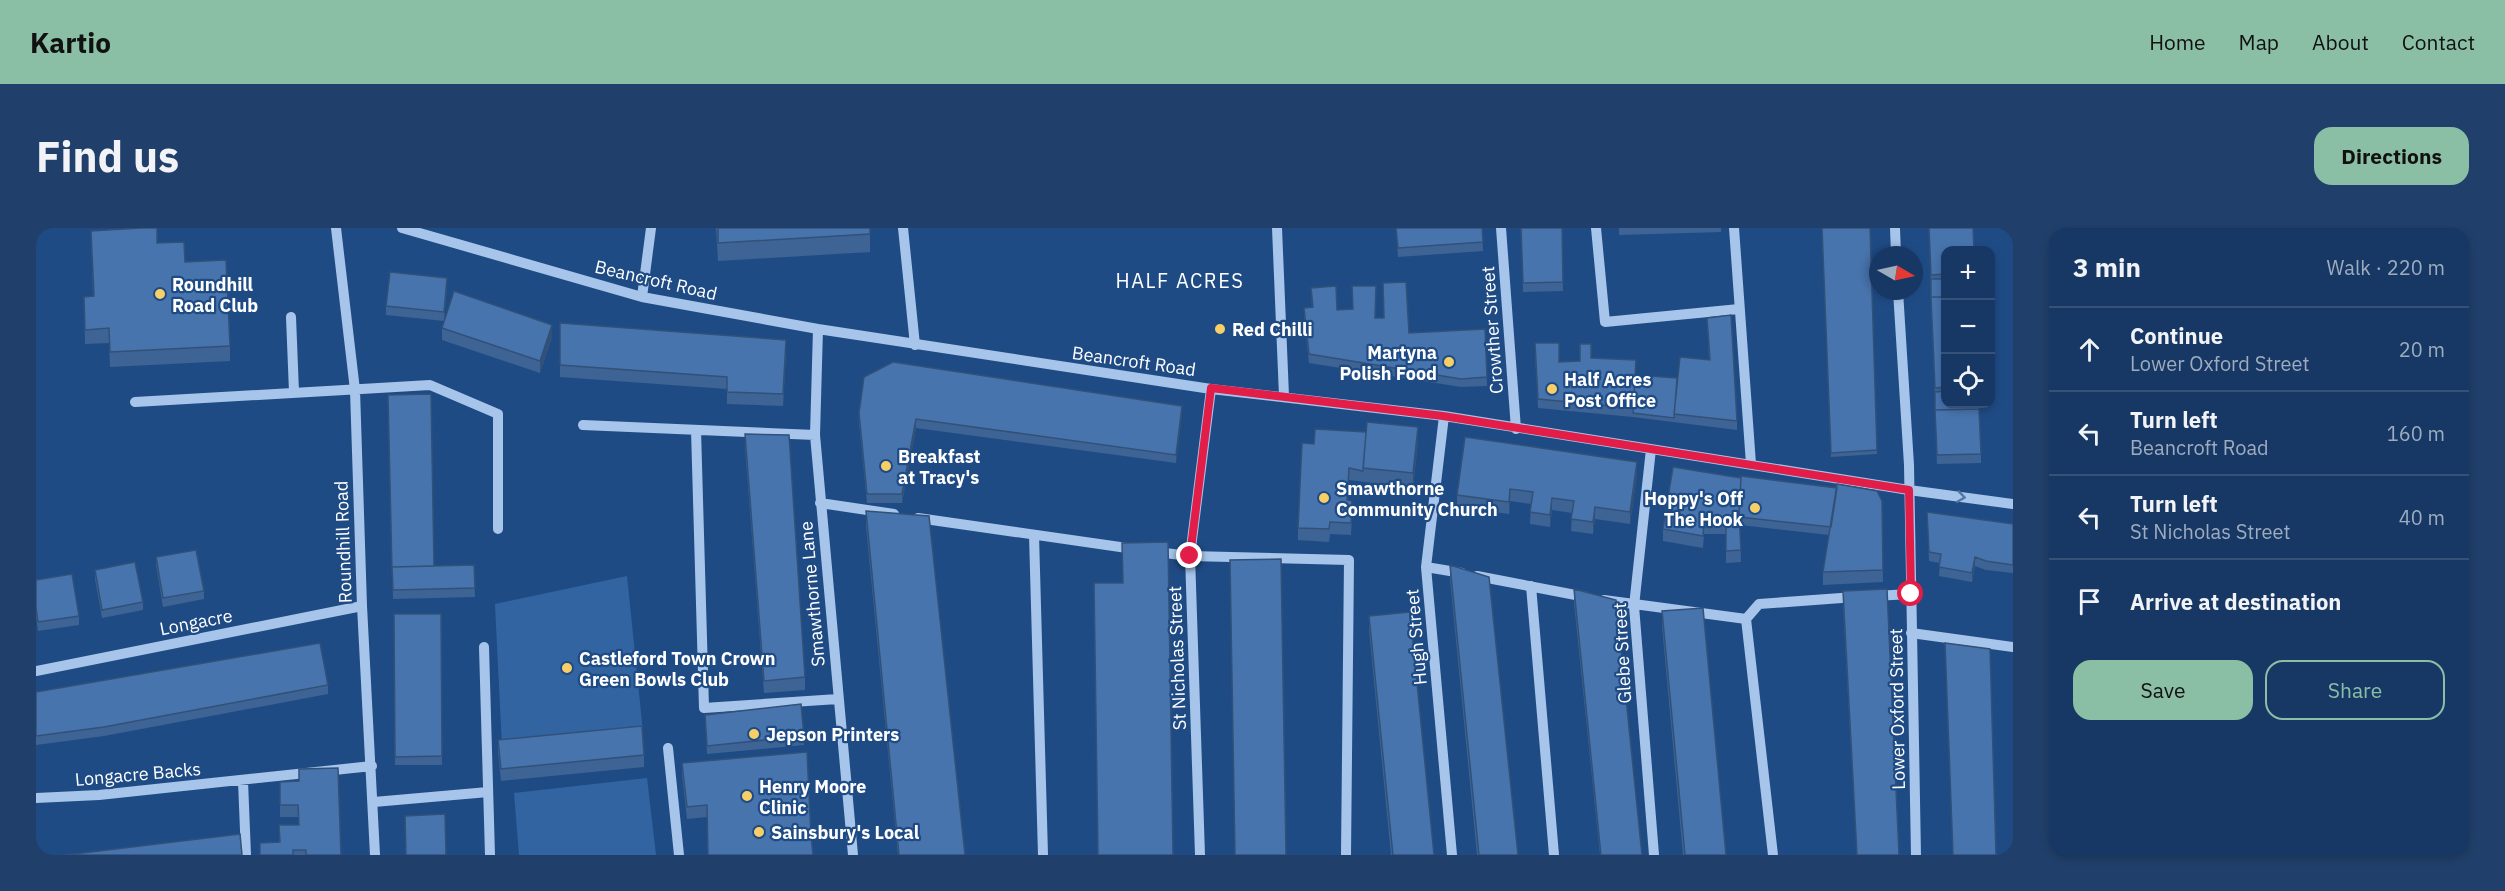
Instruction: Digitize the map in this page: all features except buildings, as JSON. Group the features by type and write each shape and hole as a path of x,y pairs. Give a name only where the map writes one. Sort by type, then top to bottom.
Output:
{"street":[{"name":"Roundhill Road","path":"336,228 355,390 362,606 375,855"},
{"name":"Beancroft Road","path":"402,228 642,297 818,329 1211,388 1443,416 1909,490 2013,504"},
{"path":"642,297 651,228"},
{"path":"903,228 915,345"},
{"path":"1277,228 1284,396"},
{"name":"Crowther Street","path":"1501,228 1516,429"},
{"path":"1596,228 1605,322 1739,309"},
{"path":"1734,228 1751,464"},
{"path":"1895,228 1896,246"},
{"name":"Lower Oxford Street","path":"1898,300 1909,490 1916,855"},
{"path":"291,317 294,392"},
{"name":"Smawthorne Lane","path":"818,329 815,435 853,855"},
{"path":"135,402 429,386 498,414 498,530"},
{"name":"St Nicholas Street","path":"1200,855 1190,556 1211,388"},
{"name":"Hugh Street","path":"1443,416 1426,567 1452,855"},
{"path":"583,425 815,435"},
{"path":"696,430 704,708 838,699"},
{"name":"Glebe Street","path":"1651,449 1634,606 1654,855"},
{"path":"820,503 1190,556 1349,560 1346,855"},
{"path":"1034,535 1043,855"},
{"path":"1426,567 1634,606 1746,619"},
{"path":"1531,586 1554,855"},
{"path":"1773,855 1746,619 1759,604 1911,594"},
{"name":"Longacre","path":"36,671 362,606"},
{"path":"1911,633 2013,647"},
{"path":"484,647 490,855"},
{"path":"668,748 679,855"},
{"name":"Longacre Backs","path":"36,798 99,795 372,766"},
{"path":"243,781 246,855"},
{"path":"374,802 488,792"}],"shaded area":[{"name":"Castleford Town Crown Green Bowls Club","path":"627,576 643,732 502,747 495,604"},
{"path":"647,778 656,855 519,855 514,793"}],"place":[{"name":"Roundhill Road Club","path":"160,294"},
{"name":"Red Chilli","path":"1220,329"},
{"name":"Martyna Polish Food","path":"1449,362"},
{"name":"Half Acres Post Office","path":"1552,389"},
{"name":"Breakfast at Tracy's","path":"886,466"},
{"name":"Smawthorne Community Church","path":"1324,498"},
{"name":"Hoppy's Off The Hook","path":"1755,508"},
{"name":"Castleford Town Crown Green Bowls Club","path":"567,668"},
{"name":"Jepson Printers","path":"754,734"},
{"name":"Henry Moore Clinic","path":"747,796"},
{"name":"Sainsbury's Local","path":"759,832"}],"district":[{"name":"HALF ACRES","path":"1180,280"}],"route":[{"path":"1190,556 1211,388 1443,416 1909,490 1911,594"}]}
